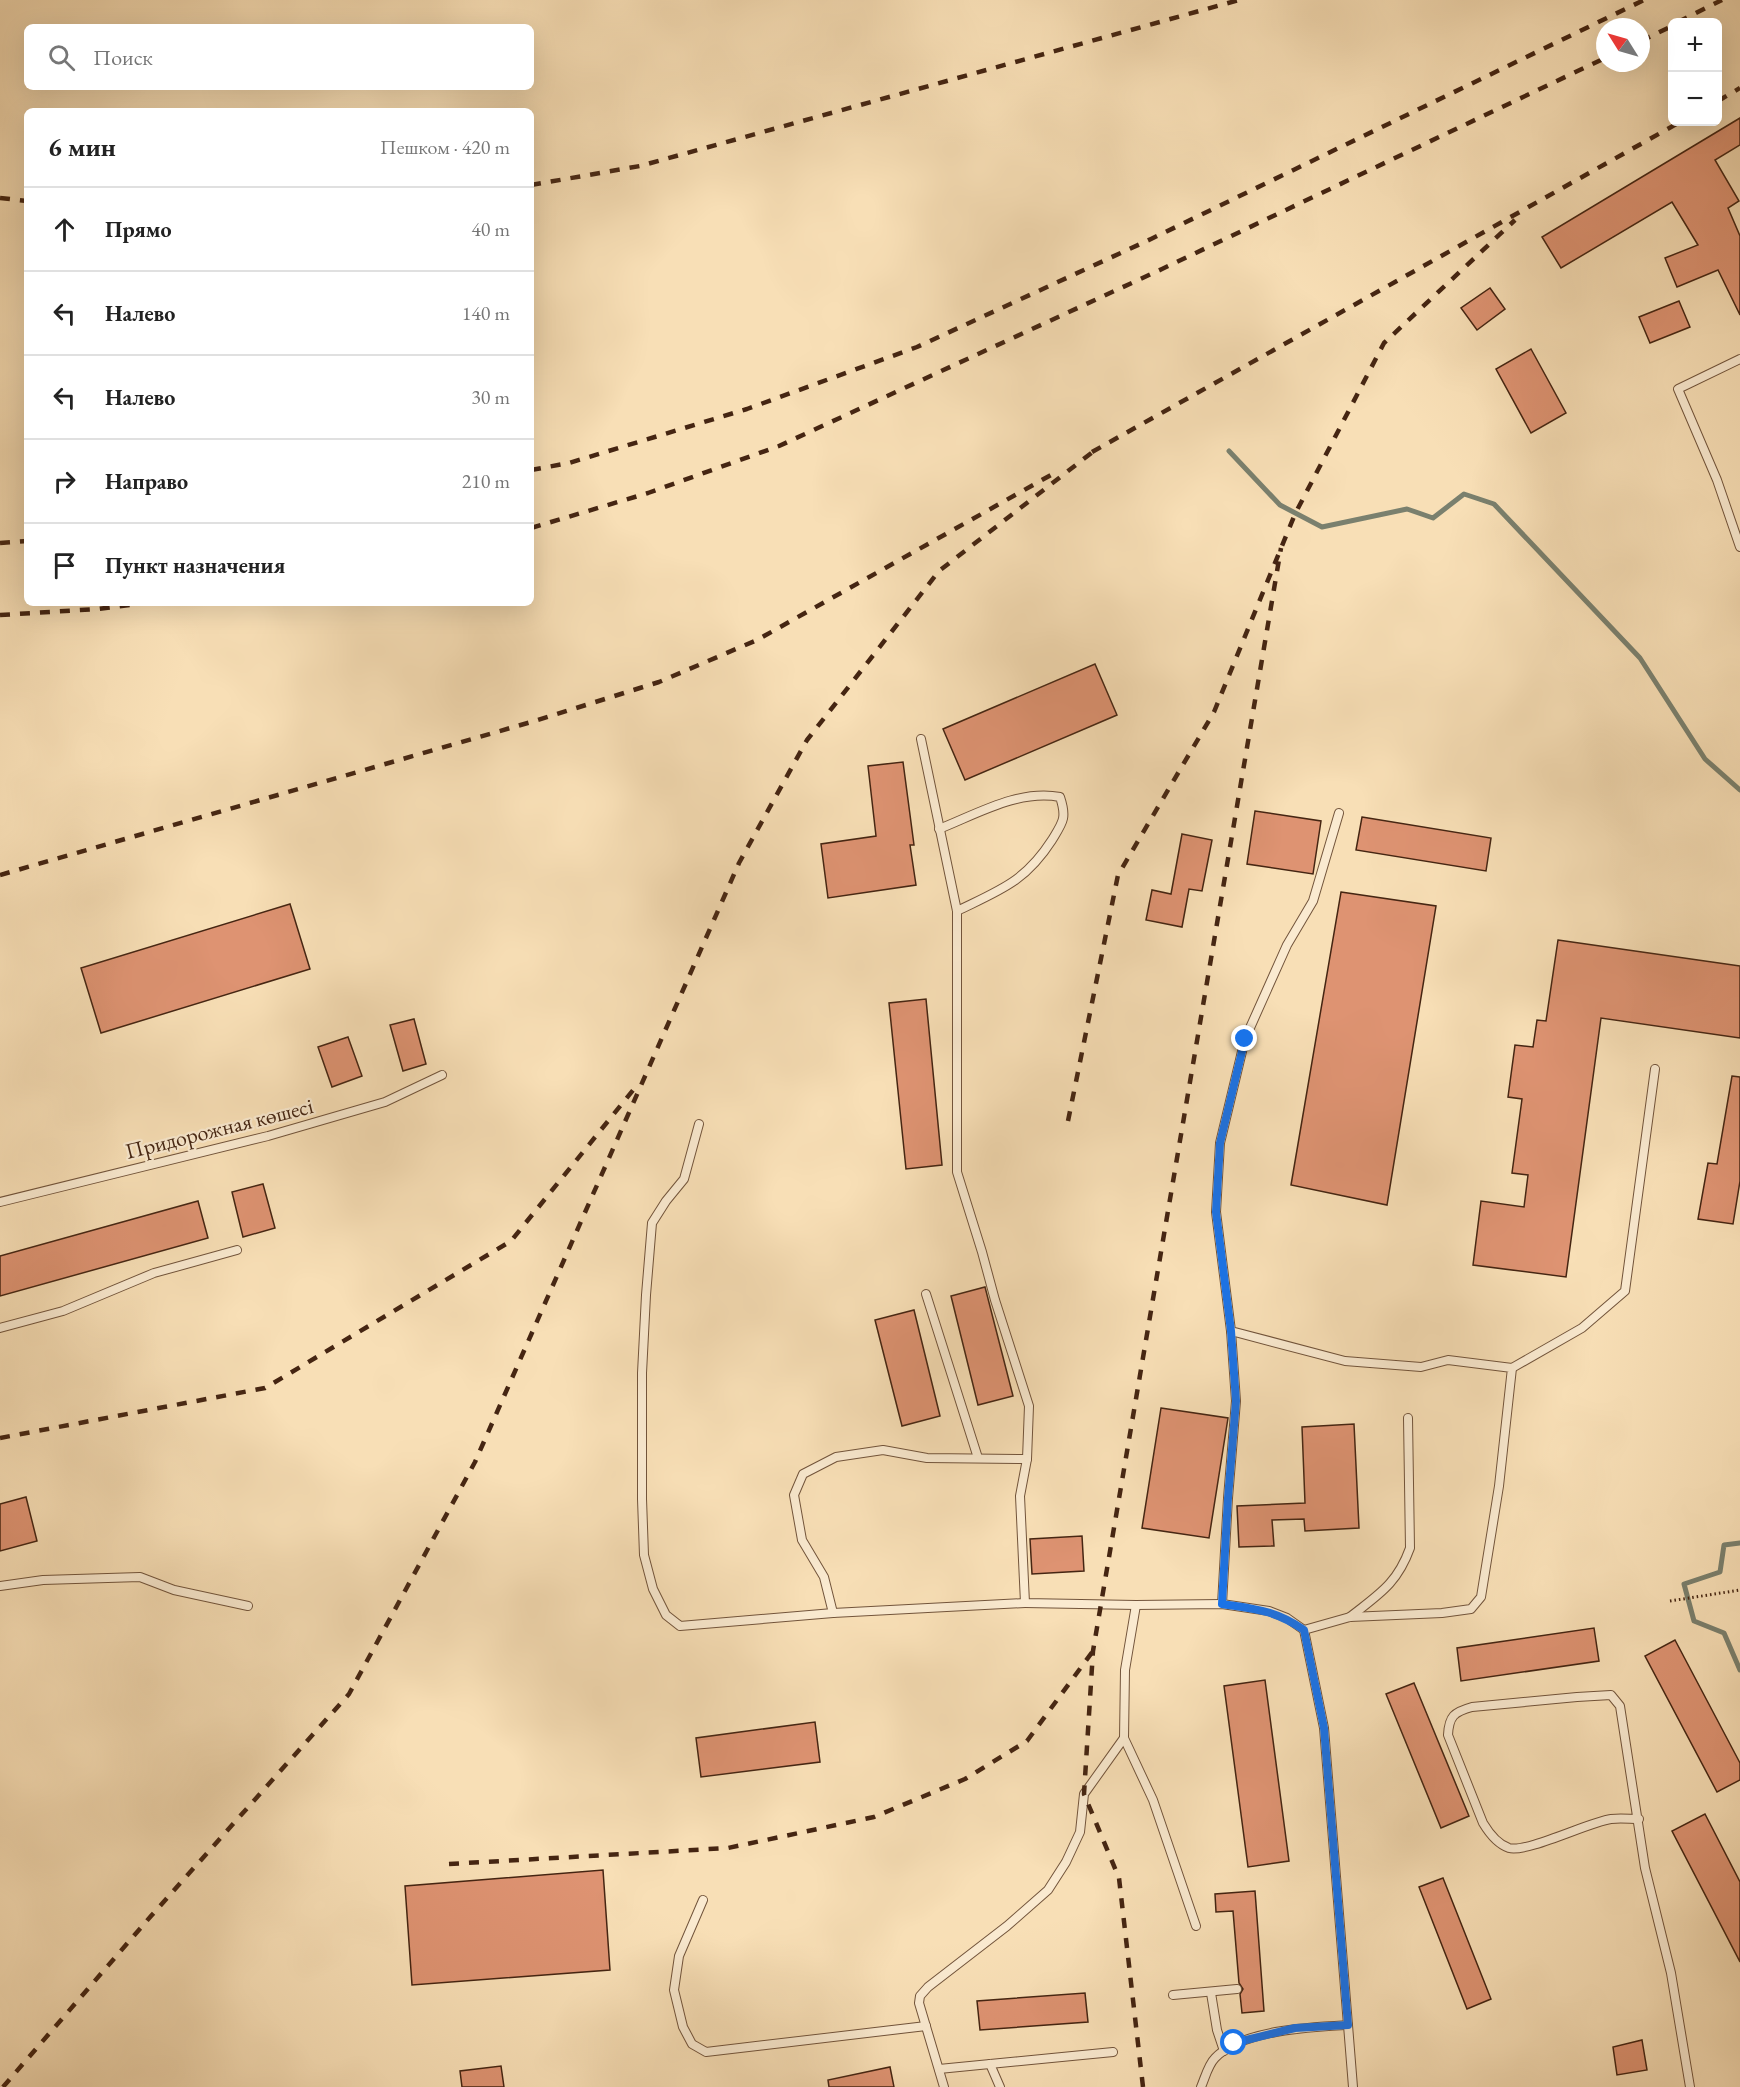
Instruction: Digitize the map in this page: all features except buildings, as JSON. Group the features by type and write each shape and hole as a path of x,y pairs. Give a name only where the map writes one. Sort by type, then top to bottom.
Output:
{"lane":[{"path":"1740,359 1678,389 1717,480 1740,547"},
{"path":"921,740 957,911 957,1172 1029,1406 1027,1459 1020,1496 1025,1603"},
{"path":"939,829 1006,802 1043,794 1060,797 1065,812 1063,823 1038,861 1010,885 957,911"},
{"path":"1222,1604 1236,1401 1231,1331 1216,1212 1220,1143 1245,1039 1287,945 1313,901 1339,813"},
{"path":"1231,1331 1345,1361 1421,1367 1448,1360 1512,1368 1582,1328 1625,1291 1656,1069"},
{"name":"Придорожная көшесі","path":"0,1202 268,1136 385,1102 442,1075"},
{"path":"699,1124 684,1179 652,1223 646,1295 642,1373 644,1555 653,1589 666,1615 680,1626 833,1613 1025,1603 1222,1604 1269,1611 1287,1618 1304,1630 1324,1728 1353,2087"},
{"path":"0,1328 63,1311 154,1273 237,1251"},
{"path":"926,1294 978,1458"},
{"path":"1304,1630 1350,1617 1442,1613 1471,1609 1478,1603 1481,1597 1499,1486 1512,1368"},
{"path":"1350,1617 1384,1590 1402,1568 1410,1548 1408,1419"},
{"path":"833,1613 824,1577 802,1540 794,1495 803,1474 836,1457 883,1450 927,1458 1027,1459"},
{"path":"0,1586 43,1580 140,1577 174,1590 248,1606"},
{"path":"1136,1605 1125,1670 1124,1738 1153,1800 1196,1926"},
{"path":"1639,1819 1611,1819 1511,1849 1490,1834 1483,1823 1448,1735 1449,1722 1457,1711 1472,1707 1611,1695 1620,1706 1639,1819 1645,1868 1671,1973 1690,2087"},
{"path":"944,2087 919,2003 920,1996 928,1987 1007,1926 1048,1890 1066,1862 1080,1832 1084,1794 1124,1738"},
{"path":"702,1900 679,1956 674,1990 683,2027 692,2044 706,2052 926,2026"},
{"path":"1173,1995 1237,1989"},
{"path":"1211,1993 1217,2030 1224,2051"},
{"path":"1201,2087 1214,2059 1234,2043 1295,2028 1348,2025"},
{"path":"939,2069 1113,2052"},
{"path":"990,2064 1000,2087"}],"path":[{"path":"1670,1601 1740,1590"}],"waterway":[{"path":"1229,451 1280,505 1322,527 1407,509 1433,518 1464,494 1494,504 1640,658 1705,759 1740,790"},
{"path":"1740,1543 1724,1545 1720,1572 1684,1584 1694,1621 1724,1633 1740,1670"}],"railway":[{"path":"534,184 640,166 1239,0"},
{"path":"534,469 569,463 747,409 917,347 1151,239 1644,0"},
{"path":"1686,18 1722,0"},
{"path":"1650,37 1668,28"},
{"path":"534,527 648,493 779,446 1162,269 1596,62"},
{"path":"1722,99 1740,88"},
{"path":"1092,452 1673,126"},
{"path":"0,198 24,201"},
{"path":"1068,1121 1118,875 1214,712 1295,514 1384,343 1515,220"},
{"path":"3,2087 151,1916 349,1694 475,1462 739,863 807,740 939,571 1099,447"},
{"path":"0,875 538,720 659,682 757,640 1058,471"},
{"path":"0,543 24,541"},
{"path":"1143,2087 1119,1878 1084,1794 1093,1651 1281,548"},
{"path":"0,615 122,606"},
{"path":"0,1438 265,1388 511,1241 634,1089"},
{"path":"449,1864 728,1848 874,1817 965,1779 1027,1741 1093,1651"}],"route":[{"path":"1234,2043 1295,2028 1348,2025 1324,1728 1304,1630 1287,1618 1269,1611 1222,1604 1236,1401 1231,1331 1216,1212 1220,1143 1245,1039"}]}
